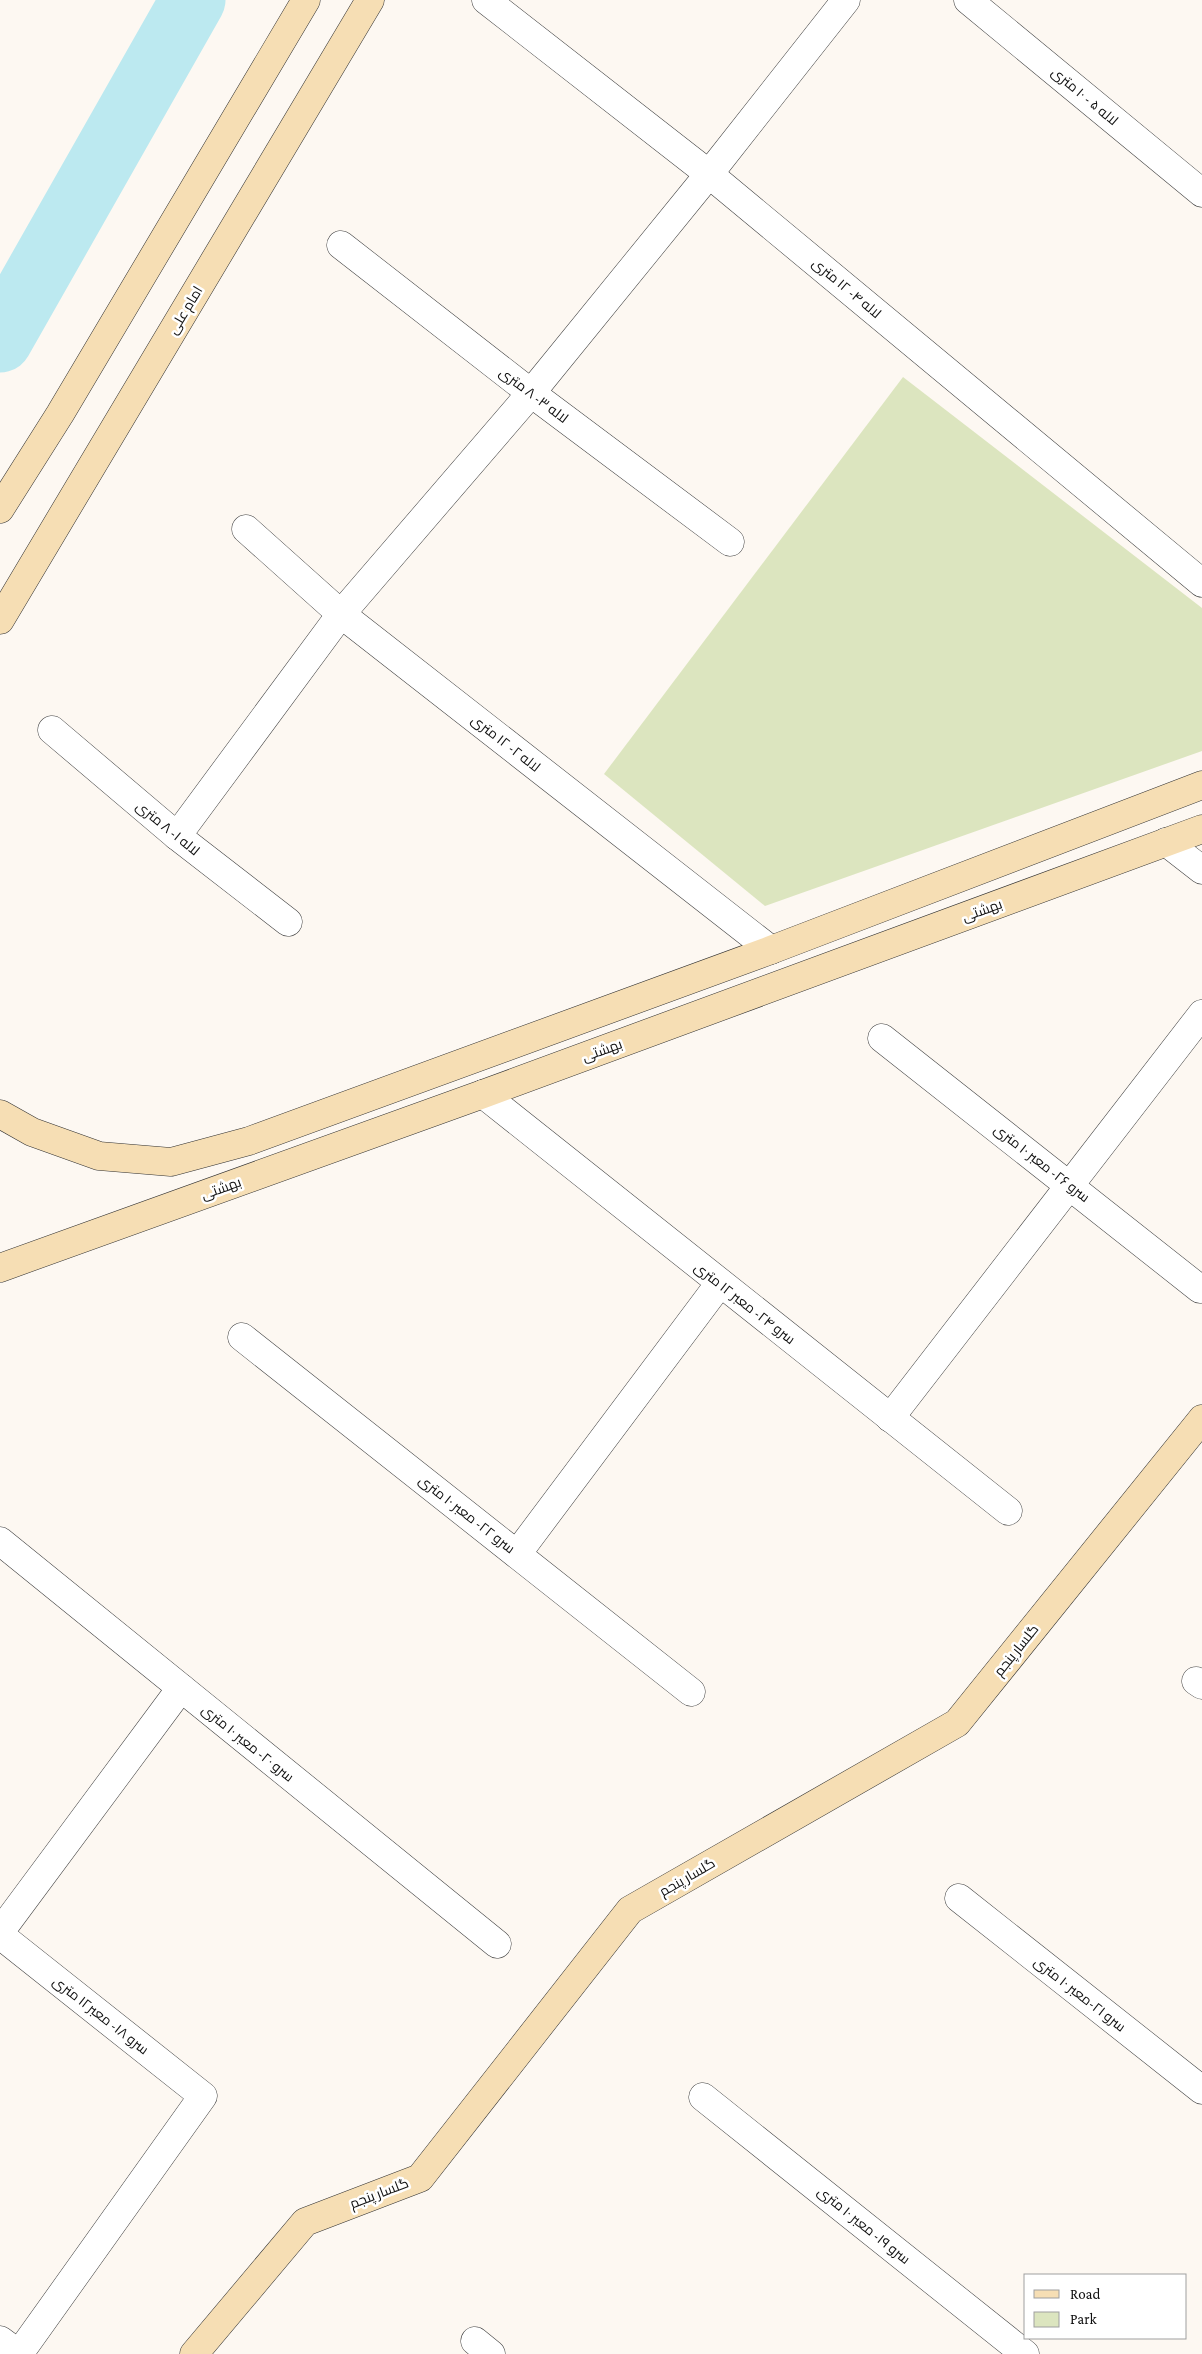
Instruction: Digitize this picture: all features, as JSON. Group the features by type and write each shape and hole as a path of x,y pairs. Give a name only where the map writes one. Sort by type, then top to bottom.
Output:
{"street":[{"path":"0,509 65,405 306,0"},
{"name":"امام علی","path":"0,620 370,0"},
{"name":"لاله ۴- ۱۲ متری","path":"486,0 709,174 1202,582"},
{"path":"177,836 341,614 531,393 709,174 846,0"},
{"name":"لاله ۵ - ۱۰ متری","path":"968,0 1202,193"},
{"name":"لاله ۳- ۸ متری","path":"341,245 531,393 730,542"},
{"name":"لاله ۲- ۱۲ متری","path":"246,529 341,614 772,950"},
{"name":"لاله ۱- ۸ متری","path":"52,730 177,836 288,922"},
{"path":"0,1114 32,1132 99,1156 171,1162 249,1141 772,950 1202,785"},
{"name":"بهشتی","path":"0,1268 483,1094 1202,829"},
{"path":"1166,842 1202,870"},
{"path":"890,1418 1202,1014"},
{"name":"سرو ۲۶- معبر ۱۰ متری","path":"882,1038 1200,1289"},
{"name":"سرو ۲۴- معبر ۱۲ متری","path":"483,1094 1008,1511"},
{"path":"517,1554 720,1283"},
{"name":"سرو ۲۲- معبر ۱۰ متری","path":"242,1337 691,1692"},
{"name":"گلسار پنجم","path":"194,2354 305,2222 420,2178 630,1910 957,1723 1202,1419"},
{"name":"سرو ۲۰- معبر ۱۰ متری","path":"0,1541 497,1944"},
{"path":"0,1933 181,1688"},
{"name":"سرو ۲۱-معبر ۱۰ متری","path":"958,1898 1202,2090"},
{"name":"سرو ۱۸- معبر۱۲ متری","path":"0,1933 203,2096 19,2354"},
{"name":"سرو ۱۹- معبر ۱۰ متری","path":"703,2097 1025,2354"},
{"path":"0,2340 19,2354"}],"green space":[{"path":"903,377 1202,608 1202,751 765,906 604,774"}],"waterway":[{"path":"0,340 193,0"}]}
